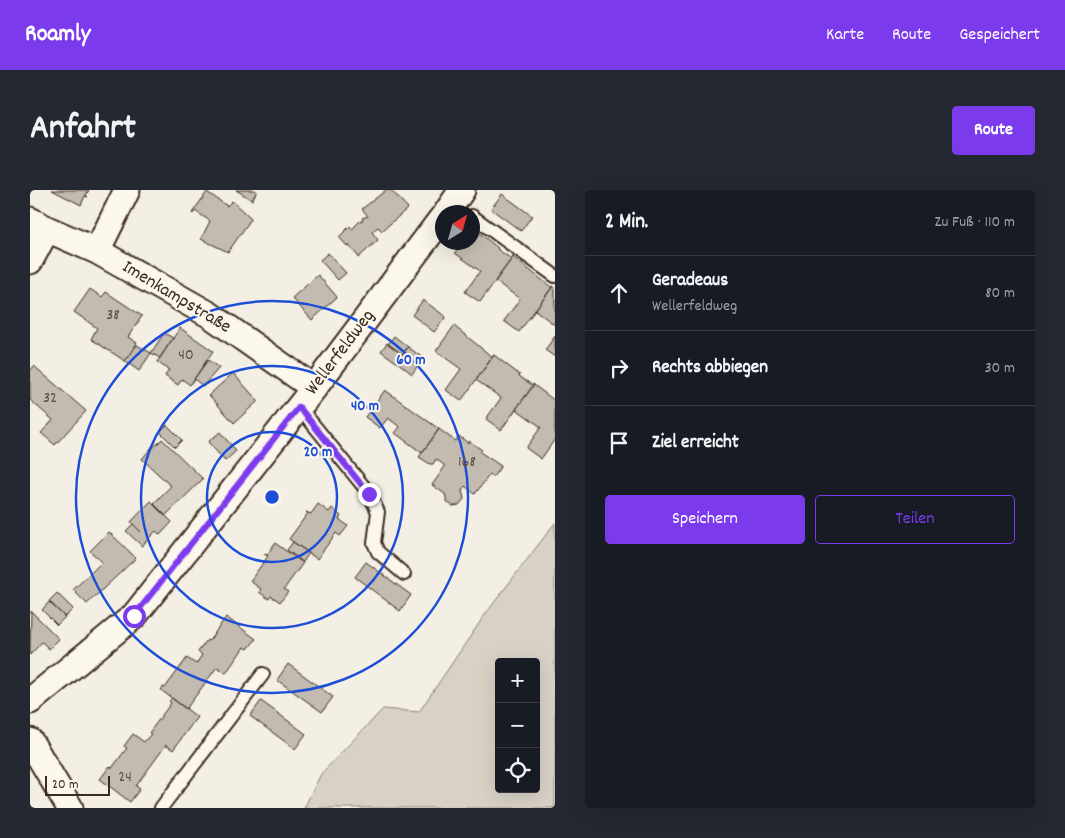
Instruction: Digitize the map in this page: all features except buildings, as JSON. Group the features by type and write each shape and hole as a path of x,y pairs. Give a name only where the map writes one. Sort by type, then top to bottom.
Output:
{"street":[{"path":"97,251 127,190"},
{"path":"30,261 38,224"},
{"name":"Imenkampstraße","path":"38,224 97,251 210,315 307,397"},
{"name":"Wellerfeldweg","path":"30,701 134,616 435,237"},
{"path":"30,741 70,808"}],"lane":[{"path":"480,225 555,276"},
{"path":"307,397 369,494 378,512 374,543 378,552 404,574"},
{"path":"161,808 263,674"}],"shaded area":[{"path":"555,523 555,808 304,808 321,774 383,709 419,712 484,616"}],"route":[{"path":"134,616 299,407 369,494"}]}
